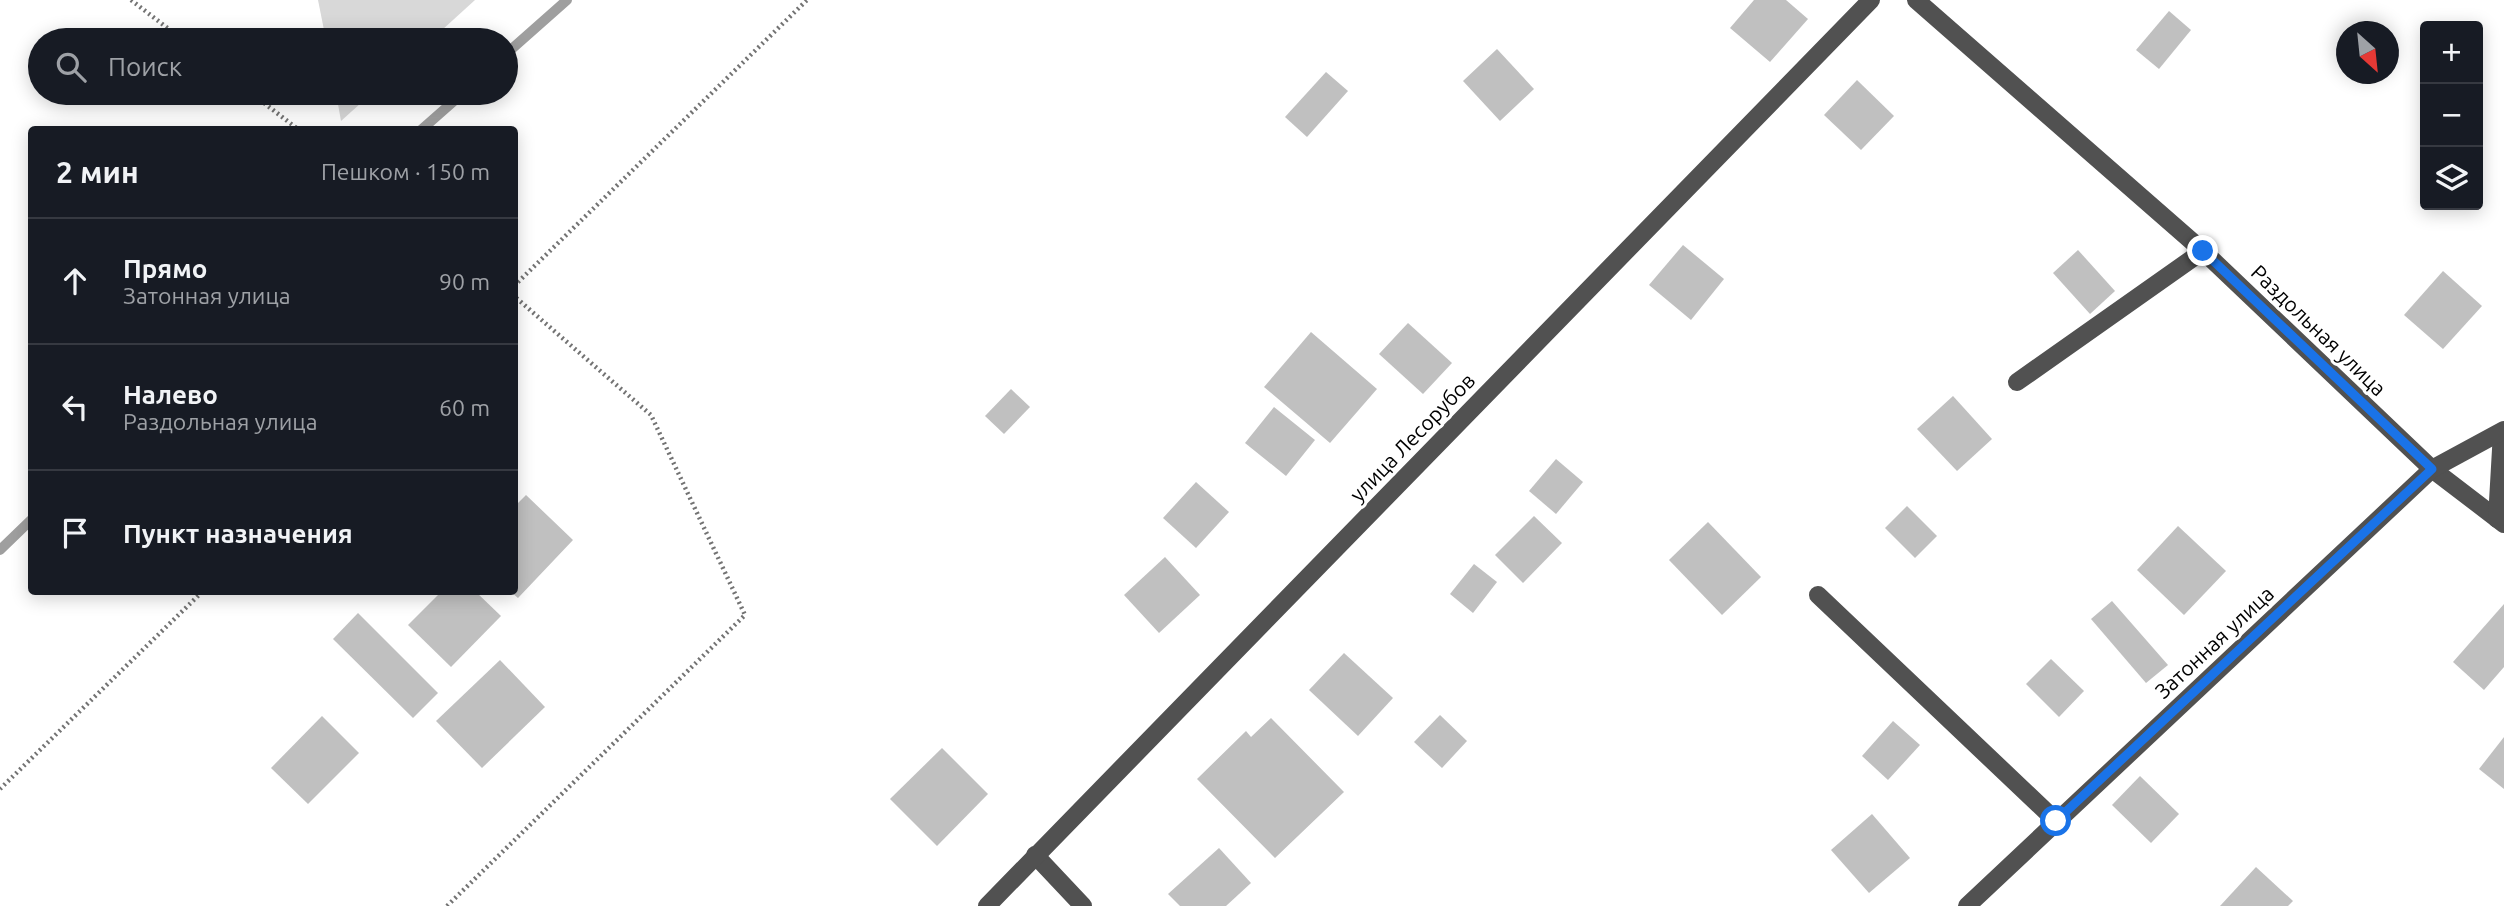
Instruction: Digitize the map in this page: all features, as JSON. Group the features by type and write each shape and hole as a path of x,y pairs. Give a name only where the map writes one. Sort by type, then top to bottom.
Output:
{"street":[{"name":"улица Лесорубов","path":"987,906 1871,0"},
{"name":"Раздольная улица","path":"1916,0 2203,251 2432,469 2500,522"},
{"path":"2017,382 2203,251"},
{"path":"2500,522 2503,431"},
{"name":"Затонная улица","path":"1967,906 2432,469 2503,431"},
{"path":"1818,595 2056,821"},
{"path":"1035,855 1083,906"}],"path":[{"path":"131,0 167,28"},
{"path":"518,282 807,0"},
{"path":"267,105 294,126"},
{"path":"447,906 745,615 651,415 518,299"},
{"path":"0,789 199,595"}],"shaded area":[{"path":"318,0 475,0 444,28 324,28"},
{"path":"338,105 359,105 341,121"}],"building":[{"path":"1754,0 1786,0 1808,19 1770,62 1730,28"},
{"path":"2169,11 2191,30 2159,69 2136,50"},
{"path":"1497,49 1534,89 1500,121 1463,81"},
{"path":"1326,72 1348,91 1307,137 1285,117"},
{"path":"1857,80 1894,116 1861,150 1824,115"},
{"path":"1683,245 1724,279 1691,320 1649,285"},
{"path":"2078,250 2115,291 2090,314 2053,273"},
{"path":"2443,271 2482,306 2443,349 2404,315"},
{"path":"1408,323 1452,363 1423,394 1379,354"},
{"path":"1311,332 1377,389 1330,443 1264,387"},
{"path":"1011,389 1030,407 1004,434 985,416"},
{"path":"1953,396 1992,439 1957,471 1917,429"},
{"path":"1274,407 1315,440 1286,476 1245,443"},
{"path":"1556,459 1583,482 1556,514 1529,491"},
{"path":"1196,482 1229,512 1196,548 1163,518"},
{"path":"526,495 573,540 518,598 514,595 518,595 518,503"},
{"path":"1907,506 1937,536 1915,558 1885,528"},
{"path":"1534,516 1562,543 1523,583 1495,555"},
{"path":"1708,522 1761,577 1722,615 1669,560"},
{"path":"2178,526 2226,571 2184,615 2137,570"},
{"path":"1165,557 1200,595 1159,633 1124,595"},
{"path":"1474,564 1497,582 1473,613 1450,594"},
{"path":"438,595 479,595 501,616 451,667 408,625"},
{"path":"2112,601 2168,665 2146,683 2091,619"},
{"path":"2504,604 2504,667 2484,690 2453,662"},
{"path":"358,613 438,693 413,718 333,639"},
{"path":"1344,653 1393,698 1358,736 1309,690"},
{"path":"2051,659 2084,691 2059,717 2026,684"},
{"path":"500,660 545,707 482,768 436,721"},
{"path":"1440,715 1467,741 1442,768 1414,742"},
{"path":"322,716 359,753 308,804 271,768"},
{"path":"1271,718 1344,792 1275,858 1197,779 1246,731 1251,737"},
{"path":"1893,721 1920,745 1888,780 1862,756"},
{"path":"2504,737 2504,789 2479,769"},
{"path":"942,748 988,794 937,846 890,799"},
{"path":"2140,776 2179,814 2151,843 2112,805"},
{"path":"1872,814 1910,858 1869,893 1831,850"},
{"path":"1219,848 1251,883 1226,906 1180,906 1168,894"},
{"path":"2256,867 2293,901 2288,906 2220,906"}],"waterway":[{"path":"518,43 567,0"},
{"path":"426,126 449,105"},
{"path":"0,550 28,523"}],"route":[{"path":"2056,821 2432,469 2203,251"}]}
